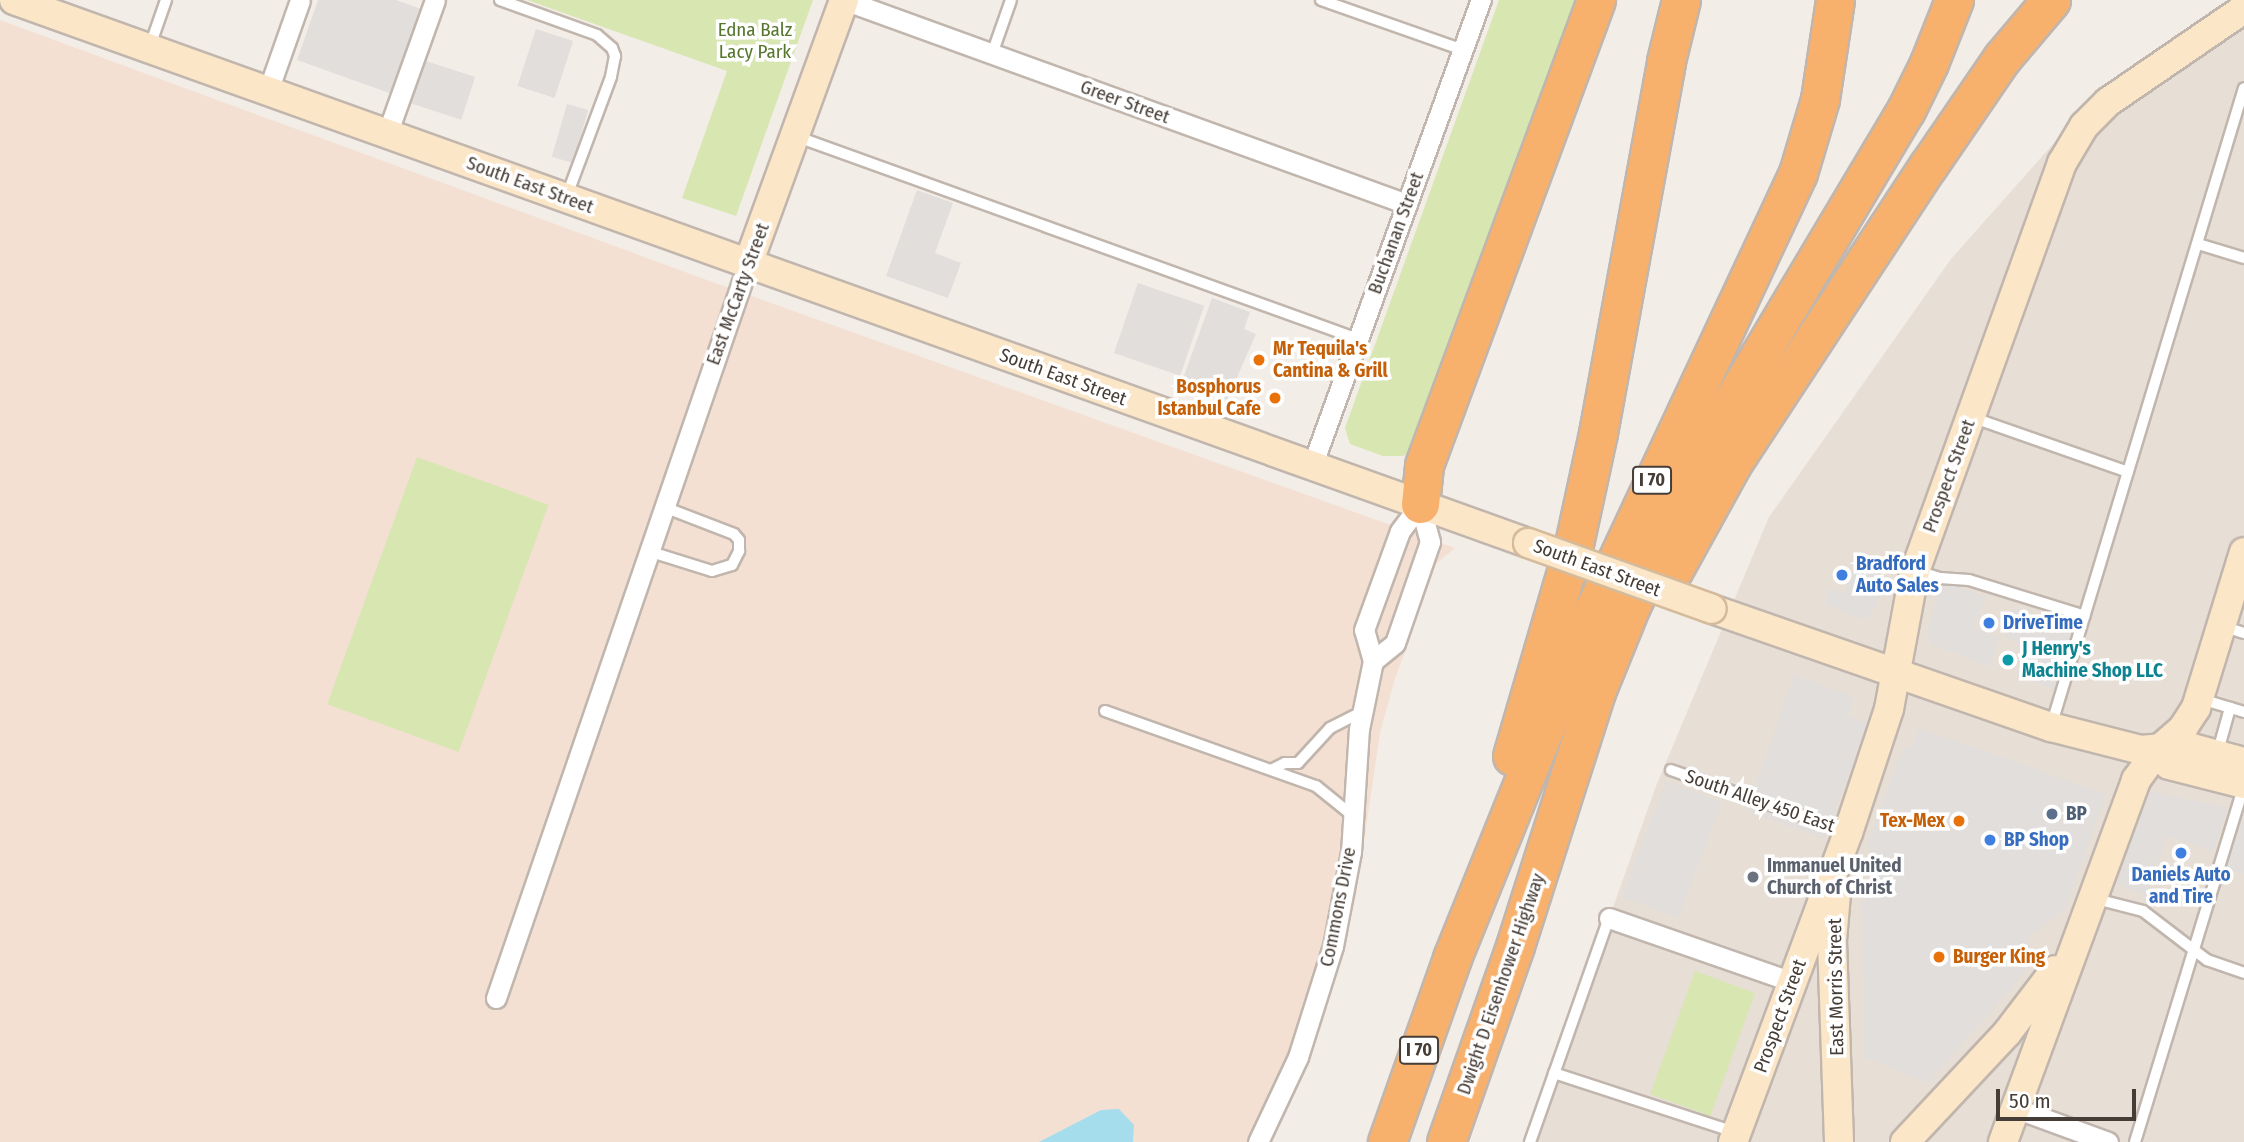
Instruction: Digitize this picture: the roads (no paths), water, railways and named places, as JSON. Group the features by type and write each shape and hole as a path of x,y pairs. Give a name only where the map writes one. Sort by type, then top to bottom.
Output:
{"highway":[{"path":"1420,504 1424,465 1596,0"},
{"path":"1452,958 1574,544 1598,433 1666,61 1681,0"},
{"name":"I 70","path":"1387,1142 1452,958 1591,614 1798,173 1820,99 1835,0"},
{"name":"I 70","path":"1554,825 1596,692 1654,554 1715,430 1906,110 1930,63 1954,0"},
{"path":"1554,825 1665,586 1732,464 1969,105 2010,48 2051,0"},
{"name":"Dwight D Eisenhower Highway","path":"1446,1142 1554,825"}],"main road":[{"name":"East McCarty Street","path":"748,264 844,0"},
{"name":"South East Street","path":"27,2 748,264 1895,674 2051,727 2112,744 2157,751 2185,746 2244,762"},
{"name":"Prospect Street","path":"1735,1137 1849,833 1889,709 1915,571 2058,176 2077,136 2091,116 2118,93 2244,9"},
{"path":"2003,1142 2136,780 2157,751 2183,728 2233,630 2235,600 2244,552"},
{"name":"South East Street","path":"2157,751 2169,765 2244,784"},
{"name":"East Morris Street","path":"1839,1142 1832,927 1849,833"},
{"path":"1905,1142 2027,1009 2056,969 2090,905"}],"street":[{"path":"268,91 299,0"},
{"path":"387,134 435,0"},
{"name":"Greer Street","path":"844,0 1407,204"},
{"name":"Buchanan Street","path":"1312,466 1481,0"},
{"name":"East McCarty Street","path":"496,998 748,264"},
{"path":"1420,504 1430,542 1395,643 1373,661 1364,630 1400,531 1420,504"},
{"name":"Commons Drive","path":"1258,1142 1298,1057 1326,971 1343,903 1361,712 1373,661"},
{"path":"1609,918 1793,982"},
{"path":"2015,1108 2108,1142"}],"lane":[{"path":"149,48 166,0"},
{"path":"500,0 597,35 606,41 615,56 611,77 566,198"},
{"path":"992,54 1011,0"},
{"path":"1321,0 1463,50"},
{"path":"2051,727 2244,88"},
{"path":"795,136 1358,339"},
{"path":"2198,244 2244,258"},
{"path":"1970,416 2129,472"},
{"path":"648,550 712,571 732,565 739,551 739,540 734,534 663,507"},
{"path":"1915,571 1940,578 1969,580 2085,616"},
{"path":"2199,698 2244,712"},
{"path":"2217,755 2230,708"},
{"path":"1105,711 1316,786 1353,816"},
{"path":"1273,769 1285,763 1298,763 1330,728 1361,712"},
{"name":"South Alley 450 East","path":"1671,770 1849,833"},
{"path":"2135,1142 2244,784"},
{"path":"2090,905 2143,911 2207,960 2244,973"},
{"path":"1530,1142 1609,918"},
{"path":"1554,1073 1735,1137"}],"water":[{"path":"1119,1109 1134,1125 1133,1142 1039,1142 1101,1110"}],"place":[{"name":"Mr Tequila's Cantina & Grill","path":"1259,360"},
{"name":"Bosphorus Istanbul Cafe","path":"1275,398"},
{"name":"Bradford Auto Sales","path":"1842,575"},
{"name":"DriveTime","path":"1989,623"},
{"name":"J Henry's Machine Shop LLC","path":"2008,660"},
{"name":"BP","path":"2052,814"},
{"name":"Tex-Mex","path":"1959,821"},
{"name":"BP Shop","path":"1990,840"},
{"name":"Daniels Auto and Tire","path":"2181,853"},
{"name":"Immanuel United Church of Christ","path":"1753,877"},
{"name":"Burger King","path":"1939,957"}],"park label":[{"name":"Edna Balz Lacy Park","path":"755,41"}]}
